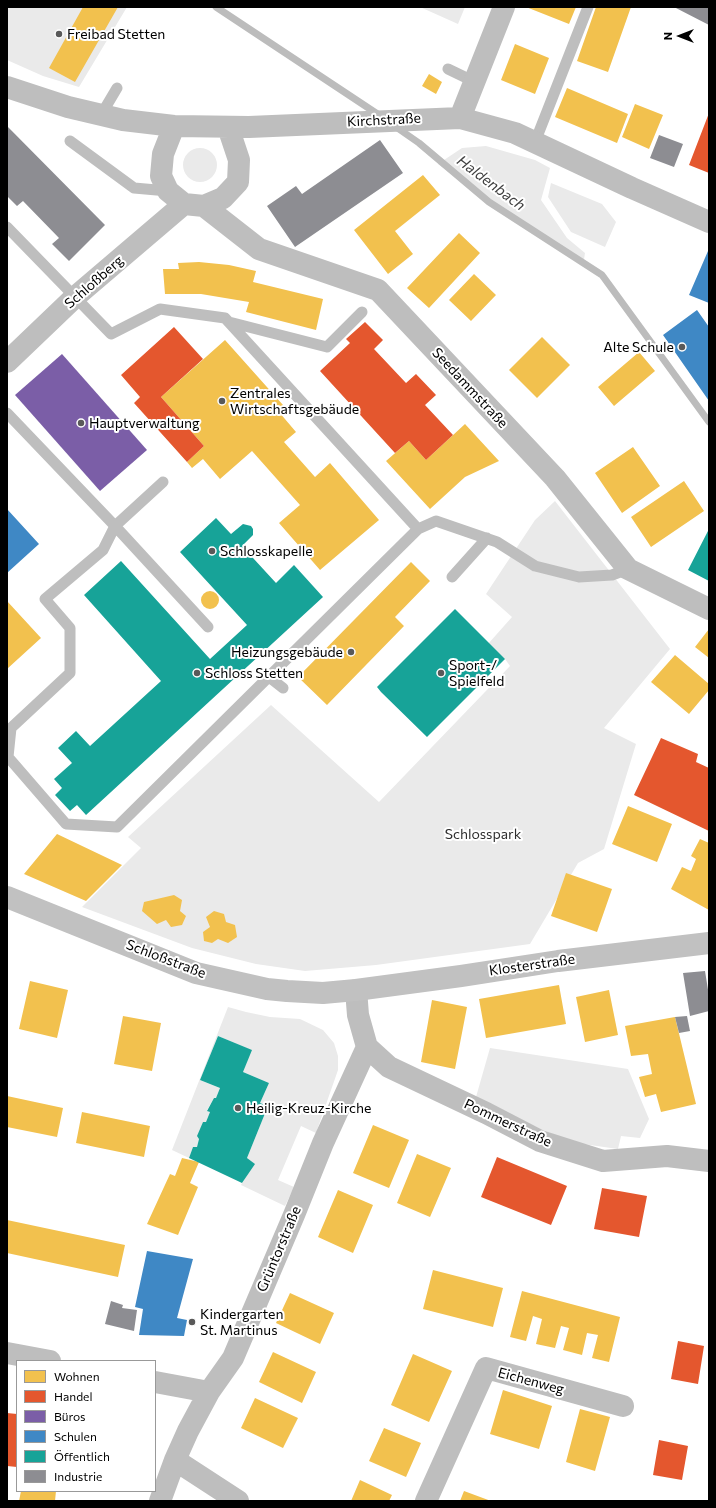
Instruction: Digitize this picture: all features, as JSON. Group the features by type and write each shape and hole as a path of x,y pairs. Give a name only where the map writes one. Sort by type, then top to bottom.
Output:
{"main road":[{"name":"Schloßstraße","path":"7,897 196,973 267,989 323,992 356,990"},
{"name":"Klosterstraße","path":"356,990 558,961 709,942"}],"street":[{"path":"460,118 504,7"},
{"path":"7,87 68,107 123,120 174,126 228,127"},
{"name":"Kirchstraße","path":"228,127 422,118 460,118 514,133 709,222"},
{"path":"174,126 163,154 161,176 185,201"},
{"name":"Schloßberg","path":"7,362 75,297 185,201 223,198 238,182 239,160 228,127"},
{"name":"Seedammstraße","path":"185,201 259,250 378,290 555,478 628,569 709,609"},
{"path":"356,990 358,1015 367,1047"},
{"name":"Pommerstraße","path":"367,1047 389,1067 486,1113 540,1141 603,1161 667,1156 709,1161"},
{"name":"Grüntorstraße","path":"160,1501 175,1460 188,1431 209,1392 233,1358 323,1143 367,1047"},
{"path":"7,1352 45,1360"},
{"name":"Eichenweg","path":"426,1501 486,1368 623,1406"},
{"path":"156,1382 209,1392"},
{"path":"175,1460 238,1501"}],"lane":[{"path":"535,142 588,7"},
{"path":"448,69 475,82"},
{"path":"101,115 116,88"},
{"path":"70,141 134,188 185,201"},
{"path":"7,227 111,334 160,309 225,318 418,529"},
{"path":"229,322 327,347 362,312"},
{"path":"7,413 208,627"},
{"path":"164,482 114,526 103,550 45,599 70,628 70,673 11,728 8,757 66,824 116,827 418,529 436,521 497,542 535,566 579,577 612,575 628,569"},
{"path":"452,577 487,538"},
{"path":"269,676 283,688"}],"green space":[{"name":"Freibad Stetten","path":"7,7 127,7 79,87 43,76 7,60"},
{"path":"420,7 465,7 458,24"},
{"path":"486,146 535,160 550,168 541,200 567,238 585,253 583,266 511,219 438,164 462,148"},
{"path":"197,148 203,148 207,149 214,155 217,165 216,172 210,179 203,182 197,182 193,181 186,175 183,168 183,162 184,158 190,151"},
{"path":"551,183 602,204 616,222 605,247 571,232 548,197"},
{"name":"Schlosspark","path":"555,501 670,649 604,728 636,744 604,849 578,863 530,944 376,965 305,971 256,964 192,948 82,907 141,848 128,837 271,705 379,802 510,666 505,659 488,644 512,617 486,594 535,520"},
{"path":"228,1007 270,1017 300,1019 323,1030 334,1043 338,1056 338,1070 316,1133 301,1126 278,1180 294,1187 285,1206 241,1185 254,1164 247,1158 268,1106 260,1103 269,1083 243,1072 251,1050 218,1036 200,1080 220,1088 216,1098 214,1098 207,1110 210,1112 206,1122 203,1122 197,1147 193,1147 189,1158 172,1150"},
{"path":"490,1048 628,1069 649,1119 640,1138 621,1136 618,1149 576,1143 542,1130 476,1097"}],"building: Wohnen":[{"path":"83,7 118,7 75,82 49,68"},
{"path":"526,7 576,7 569,24"},
{"path":"596,7 631,7 608,72 577,61"},
{"path":"515,44 549,58 535,94 501,80"},
{"path":"429,74 442,82 436,94 422,86"},
{"path":"567,88 628,114 617,143 555,117"},
{"path":"635,104 663,115 649,149 622,137"},
{"path":"423,175 440,195 395,231 413,254 388,274 354,230"},
{"path":"459,233 480,253 429,308 407,288"},
{"path":"199,262 229,265 256,271 253,282 323,299 316,330 246,312 249,302 201,294 165,294 163,269 179,269 178,263"},
{"path":"474,274 496,295 471,321 449,300"},
{"path":"542,337 570,365 537,398 509,370"},
{"path":"225,340 283,405 279,412 296,432 284,442 315,477 330,463 379,520 320,570 279,523 300,505 252,451 220,479 203,459 192,468 187,462 204,446 161,397"},
{"path":"639,352 655,371 614,406 598,387"},
{"path":"465,424 499,461 465,477 430,509 386,461 409,441 426,460"},
{"path":"633,447 660,486 622,513 595,473"},
{"path":"684,481 704,511 651,547 631,517"},
{"name":"Heizungsgebäude","path":"411,562 430,581 395,617 404,626 327,705 298,677"},
{"path":"210,591 216,594 219,600 216,606 210,609 204,606 201,600 204,594"},
{"path":"7,601 41,638 7,669"},
{"path":"709,629 709,658 695,647"},
{"path":"675,655 709,684 709,690 689,714 651,682"},
{"path":"628,806 672,824 657,862 612,844"},
{"path":"57,834 122,865 86,901 24,874"},
{"path":"700,839 709,843 709,910 671,889 682,867 691,871 696,859 691,856"},
{"path":"566,873 612,889 597,932 551,916"},
{"path":"174,895 182,900 180,911 186,916 182,925 171,927 166,920 157,924 142,911 144,902"},
{"path":"214,911 224,914 226,922 235,925 237,937 228,943 218,939 212,943 204,941 203,932 210,927 206,917"},
{"path":"30,981 68,990 57,1038 19,1029"},
{"path":"559,985 566,1024 486,1038 479,999"},
{"path":"609,990 618,1035 585,1042 576,997"},
{"path":"432,1000 467,1007 455,1069 421,1062"},
{"path":"123,1016 161,1023 152,1071 114,1064"},
{"path":"675,1017 696,1104 661,1112 656,1094 645,1097 639,1077 652,1074 648,1054 631,1056 625,1026"},
{"path":"7,1096 63,1108 57,1137 7,1127"},
{"path":"82,1112 150,1126 144,1157 76,1143"},
{"path":"373,1125 409,1140 389,1188 353,1173"},
{"path":"417,1154 451,1168 430,1217 397,1203"},
{"path":"182,1158 199,1162 190,1183 198,1187 178,1235 147,1224 170,1174 175,1176"},
{"path":"338,1190 373,1205 353,1253 318,1237"},
{"path":"7,1220 125,1245 118,1277 7,1253"},
{"path":"433,1270 503,1288 493,1327 423,1309"},
{"path":"522,1291 620,1317 609,1362 592,1358 598,1335 587,1333 582,1355 563,1350 569,1328 561,1326 555,1348 536,1344 542,1319 533,1316 526,1341 510,1337"},
{"path":"290,1293 334,1313 320,1344 276,1323"},
{"path":"273,1352 316,1372 302,1403 259,1382"},
{"path":"413,1354 452,1371 429,1422 391,1405"},
{"path":"503,1390 552,1406 539,1449 490,1434"},
{"path":"255,1398 298,1418 283,1448 241,1428"},
{"path":"580,1409 610,1417 595,1471 566,1462"},
{"path":"384,1428 421,1443 406,1477 369,1461"},
{"path":"360,1480 392,1495 389,1501 351,1501"},
{"path":"464,1491 491,1501 460,1501"},
{"path":"21,1492 56,1492 55,1501 19,1501"}],"building: Handel":[{"path":"709,113 709,173 689,165"},
{"path":"365,322 383,340 374,349 406,383 416,374 436,395 425,405 453,435 426,460 409,441 395,453 320,371 350,343 346,339"},
{"path":"174,327 203,359 161,397 204,446 187,462 134,403 140,397 121,375"},
{"path":"661,738 698,754 696,762 709,768 709,831 634,795"},
{"path":"497,1157 567,1186 551,1225 481,1197"},
{"path":"602,1188 647,1196 639,1237 594,1229"},
{"path":"678,1341 704,1346 698,1384 671,1379"},
{"path":"7,1413 16,1414 16,1467 7,1466"},
{"path":"659,1440 688,1446 682,1480 653,1475"}],"building: Büros":[{"name":"Hauptverwaltung","path":"62,354 147,450 100,491 15,395"}],"building: Schulen":[{"path":"708,251 709,252 709,303 689,295"},
{"name":"Alte Schule","path":"697,310 709,327 709,401 663,335"},
{"path":"7,509 39,544 7,573"},
{"path":"147,1251 193,1259 177,1318 187,1320 184,1336 139,1335 143,1309 135,1307"}],"building: Öffentlich":[{"name":"Schloss Stetten","path":"216,518 231,534 243,524 251,526 253,529 253,535 242,546 276,583 294,565 323,597 86,815 77,805 70,811 55,795 62,788 54,779 72,763 58,748 76,731 90,746 161,681 84,595 121,561 210,659 247,625 180,552"},
{"path":"709,529 709,581 688,570"},
{"name":"Sport-/ Spielfeld","path":"455,609 505,659 427,737 377,687"},
{"name":"Heilig-Kreuz-Kirche","path":"218,1036 252,1050 243,1072 269,1083 260,1103 268,1106 247,1158 255,1164 242,1183 189,1158 193,1147 197,1147 199,1139 197,1136 203,1122 206,1122 210,1112 207,1111 214,1098 216,1098 220,1088 200,1080"}],"building: Industrie":[{"path":"674,7 709,7 709,25"},
{"path":"7,126 105,225 69,261 52,244 59,238 23,201 17,206 7,196"},
{"path":"659,135 683,144 674,167 650,158"},
{"path":"380,140 403,173 295,247 267,206 296,186 302,194"},
{"path":"705,971 709,996 709,1011 690,1016 683,973"},
{"path":"687,1016 690,1031 679,1033 675,1017"},
{"path":"111,1301 123,1305 122,1308 137,1310 134,1331 105,1324"}],"waterway":[{"name":"Haldenbach","path":"216,7 379,115"},
{"name":"Haldenbach","path":"396,127 419,143 489,202 602,275 709,422"}],"place":[{"name":"Freibad Stetten","path":"59,34"},
{"name":"Alte Schule","path":"682,347"},
{"name":"Zentrales Wirtschaftsgebäude","path":"222,401"},
{"name":"Hauptverwaltung","path":"81,423"},
{"name":"Schlosskapelle","path":"212,551"},
{"name":"Heizungsgebäude","path":"351,652"},
{"name":"Schloss Stetten","path":"197,673"},
{"name":"Sport-/ Spielfeld","path":"441,673"},
{"name":"Heilig-Kreuz-Kirche","path":"238,1108"},
{"name":"Kindergarten St. Martinus","path":"192,1322"}]}
